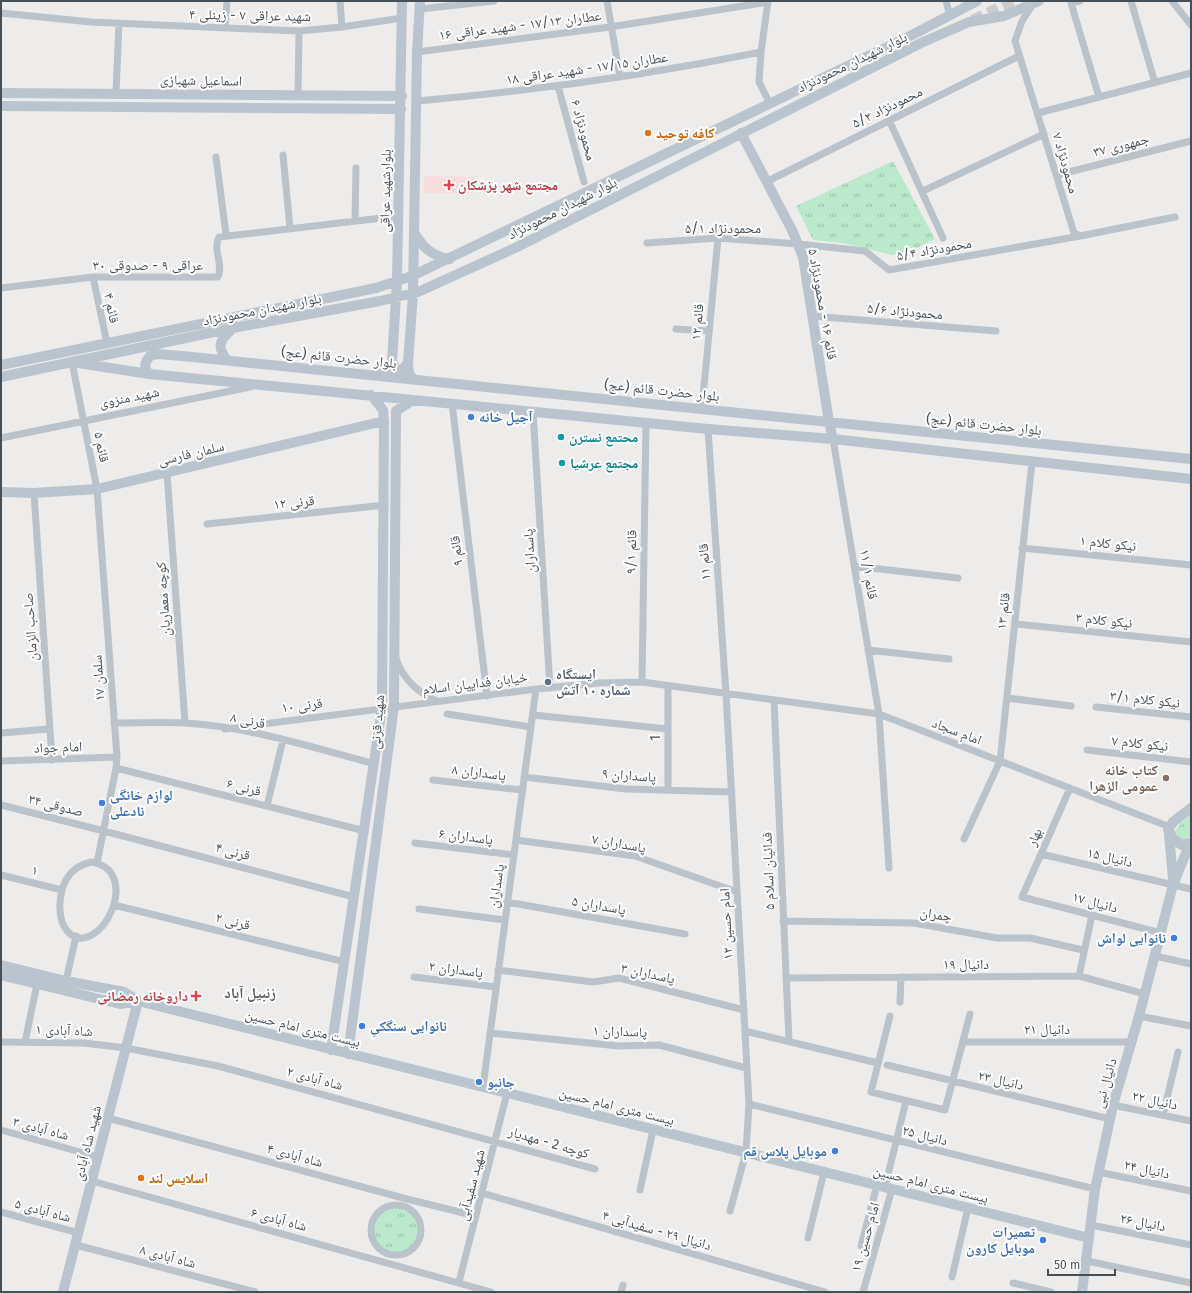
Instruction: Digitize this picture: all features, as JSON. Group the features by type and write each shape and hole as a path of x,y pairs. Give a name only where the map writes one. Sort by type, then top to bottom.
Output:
{"main road":[{"name":"بلوارشهید عراقی","path":"392,360 399,216 402,96 402,1"},
{"name":"بلوار شهیدان محمودنژاد","path":"1,365 376,288 412,276 450,260 769,102 950,16 977,1"},
{"name":"بلوار شهیدان محمودنژاد","path":"72,362 233,328 413,294 436,285 515,248 921,43 969,22 1004,16 1036,2"},
{"name":"بلوارشهید عراقی","path":"413,379 409,373 408,363 413,294 412,276 417,52 420,5"},
{"name":"اسماعیل شهبازی","path":"1,93 402,96"},
{"name":"اسماعیل شهبازی","path":"1,106 401,109"},
{"name":"قائم ۱۶ - محمودنژاد ۵","path":"741,133 798,244 803,257 828,422 833,439"},
{"path":"413,230 419,242 428,252 437,257 450,260"},
{"path":"227,360 221,352 220,346 225,335 233,328"},
{"name":"بلوار حضرت قائم (عج)","path":"149,374 146,370 145,362 150,356 157,354 378,375 1191,459"},
{"path":"392,360 396,370 402,370 408,363"},
{"path":"378,375 386,372 392,360"},
{"path":"1,377 72,362 149,374 708,429 833,439 1191,479"},
{"path":"371,395 383,410 387,406 392,407 396,411 413,400"},
{"name":"شهید قرنی","path":"331,1050 375,764 382,708 385,505 383,410"},
{"name":"شهید قرنی","path":"348,1054 394,706 396,411"},
{"name":"سلمان فارسی","path":"1,492 34,493 97,489 384,421"},
{"path":"1190,843 1182,845 1170,831 1173,822 1191,808"},
{"name":"دانیال نبی","path":"1170,831 1173,885"},
{"name":"دانیال نبی","path":"1082,1292 1095,1189 1113,1105 1132,1042 1173,885 1190,843"},
{"name":"بیست متری امام حسین","path":"1,965 66,981 124,992 138,1001 1089,1238"},
{"name":"بیست متری امام حسین","path":"1,975 120,1004 138,1001"},
{"name":"شهید شاه آبادی","path":"64,1292 138,1001"}],"street":[{"path":"225,28 227,1"},
{"path":"340,1 342,27"},
{"path":"420,5 494,1"},
{"path":"607,1 610,27 620,77"},
{"path":"768,1 761,52 759,82 769,102"},
{"name":"عطاران ۱۷/۱۳ - شهید عراقی ۱۶","path":"417,52 610,27 768,1"},
{"path":"946,1 950,16"},
{"path":"1080,1 1071,3 1099,97"},
{"path":"1131,1 1155,83"},
{"path":"1172,1 1191,26"},
{"name":"محمودنژاد ۷","path":"1036,2 1022,21 1014,42 1020,56 1038,113 1072,229 1074,233 1080,236"},
{"name":"شهید عراقی ۷ - زینلی ۴","path":"1,13 118,23 300,31 342,27 402,18"},
{"path":"116,93 118,23"},
{"path":"298,96 300,31"},
{"name":"عطاران ۱۷/۱۵ - شهید عراقی ۱۸","path":"417,101 518,92 688,67 761,52"},
{"name":"محمودنژاد ۵/۲","path":"766,182 1020,56"},
{"path":"1038,113 1191,73"},
{"name":"محمودنژاد ۶","path":"558,86 584,182"},
{"path":"889,120 923,191 943,238"},
{"path":"923,191 1044,134"},
{"name":"جمهوری ۳۷","path":"1057,175 1191,141"},
{"path":"283,155 290,228"},
{"path":"216,157 226,235 399,216"},
{"path":"355,222 356,168"},
{"path":"1080,236 1175,218"},
{"name":"عراقی ۹ - صدوقی ۳۰","path":"1,288 93,277 218,276 220,271 216,244 220,237 226,235"},
{"name":"محمودنژاد ۵/۴","path":"798,244 865,251 889,270 1080,236"},
{"name":"محمودنژاد ۵/۱","path":"647,243 718,238 798,244"},
{"name":"قائم ۱۲","path":"702,408 718,238"},
{"name":"قائم ۴","path":"93,277 107,343"},
{"name":"محمودنژاد ۵/۶","path":"812,316 996,331"},
{"path":"676,329 709,331"},
{"name":"قائم ۵","path":"72,362 97,489"},
{"name":"شهید منزوی","path":"1,438 262,384"},
{"name":"قائم ۹","path":"452,403 487,696"},
{"name":"پاسداران","path":"533,412 550,688"},
{"name":"قائم ۹/۱","path":"642,682 646,423"},
{"name":"قائم ۱۱","path":"708,429 726,694"},
{"name":"قائم ۱۱/۱","path":"833,439 879,714 888,868"},
{"name":"قائم ۱۳","path":"964,838 1000,761 1032,462"},
{"name":"کوچه معماریان","path":"167,473 185,723"},
{"name":"سلمان ۱۷","path":"97,489 116,757 116,768 97,863"},
{"name":"صاحب الزمان","path":"34,493 52,760"},
{"name":"قرنی ۱۲","path":"207,524 385,505"},
{"name":"نیکو کلام ۱","path":"1022,548 1191,564"},
{"path":"854,566 958,578"},
{"name":"نیکو کلام ۳","path":"1015,624 1191,642"},
{"path":"868,650 949,659"},
{"path":"395,653 400,668 409,681 422,693 439,701"},
{"name":"خیابان فداییان اسلام","path":"382,708 536,689 599,683 642,682 726,694"},
{"name":"1","path":"668,686 668,790"},
{"name":"پاسداران","path":"482,1087 536,689"},
{"name":"امام سجاد","path":"726,694 879,714 1070,788 1170,831"},
{"name":"امام حسین ۱۲","path":"726,694 748,1104 746,1152 730,1211"},
{"path":"1007,698 1071,706"},
{"name":"فدائیان اسلام ۵","path":"774,700 788,1041"},
{"name":"نیکو کلام ۳/۱","path":"1096,707 1191,717"},
{"name":"قرنی ۱۰","path":"225,729 382,708"},
{"path":"447,714 531,726"},
{"path":"533,715 668,729"},
{"name":"قرنی ۸","path":"114,723 185,723 225,729 283,740 375,764"},
{"path":"1,733 49,729"},
{"path":"267,806 283,740"},
{"name":"نیکو کلام ٧","path":"1087,750 1191,762"},
{"name":"امام جواد","path":"1,761 116,757"},
{"name":"قرنی ۶","path":"116,768 364,831"},
{"name":"پاسداران ۹","path":"524,777 626,789 732,792"},
{"name":"پاسداران ۸","path":"434,780 522,790"},
{"name":"بهار","path":"1022,897 1070,788"},
{"name":"صدوقی ۳۴","path":"1,806 104,831"},
{"name":"قرنی ۴","path":"104,831 354,897"},
{"name":"پاسداران ۷","path":"516,840 635,856 737,892"},
{"name":"پاسداران ۶","path":"415,843 514,855"},
{"name":"دانیال ۱۵","path":"1041,854 1191,889"},
{"path":"91,862 97,863 108,869 112,875 115,884 114,905 99,931 86,937 76,936 68,932 62,920 60,905 62,890 69,875 76,868 91,862"},
{"name":"۱","path":"1,875 62,890"},
{"name":"دانیال ۱۷","path":"1022,897 1161,933"},
{"name":"پاسداران ۵","path":"507,902 685,934"},
{"name":"قرنی ۲","path":"114,905 345,962"},
{"path":"419,909 505,920"},
{"path":"1079,976 1083,950 1092,914"},
{"name":"چمران","path":"783,921 914,923 997,938 1030,938 1083,950"},
{"path":"66,981 76,936"},
{"path":"1155,956 1191,964"},
{"name":"پاسداران ۳","path":"498,970 593,982 619,978 744,1010"},
{"name":"دانیال ۱۹","path":"786,978 1079,976 1145,994"},
{"name":"پاسداران ۲","path":"414,977 496,987"},
{"path":"900,1002 901,977"},
{"path":"25,1042 37,984"},
{"path":"890,1016 871,1092 945,1110 970,1014"},
{"path":"1139,1016 1191,1026"},
{"path":"745,1031 878,1063"},
{"name":"پاسداران ۱","path":"490,1033 619,1046 659,1045 746,1068"},
{"name":"شاه آبادی ۱","path":"1,1042 84,1043 126,1048"},
{"name":"دانیال ۲۱","path":"962,1042 1132,1042"},
{"name":"شاه آبادی ۲","path":"126,1048 218,1066 496,1140"},
{"path":"1163,1115 1178,1052"},
{"name":"دانیال ۲۳","path":"887,1066 1110,1120"},
{"name":"شهید سفیدآبی","path":"459,1282 507,1093"},
{"path":"861,1246 885,1187 906,1101"},
{"name":"دانیال ۲۵","path":"748,1104 897,1142 1095,1189"},
{"name":"دانیال ۲۲","path":"1113,1105 1191,1120"},
{"name":"شاه آبادی ۴","path":"108,1118 402,1202 476,1216"},
{"name":"شاه آبادی ۳","path":"1,1130 98,1157"},
{"path":"640,1190 654,1130"},
{"name":"کوچه 2 - مهدیار","path":"496,1140 595,1169"},
{"path":"808,1238 824,1172"},
{"name":"دانیال ۲۴","path":"1098,1172 1191,1191"},
{"name":"شاه آبادی ۶","path":"92,1181 487,1291"},
{"name":"امام حسین ۱۹","path":"863,1292 885,1187"},
{"name":"دانیال ۲۹ - سفیدآبی ۴","path":"482,1193 825,1292"},
{"path":"402,1202 416,1213 422,1227 421,1235 418,1242 407,1253 399,1255 388,1254 379,1248 374,1242 371,1226 376,1215 385,1207 402,1202"},
{"path":"952,1277 968,1208"},
{"name":"شاه آبادی ۵","path":"1,1212 79,1233"},
{"name":"دانیال ۲۶","path":"1091,1225 1191,1245"},
{"name":"شاه آبادی ۸","path":"76,1245 255,1292"},
{"path":"386,1262 388,1254"},
{"path":"1087,1261 1191,1283"},
{"path":"1013,1283 1051,1292"}],"shaded area":[{"name":"مجتمع شهر پزشکان","path":"425,176 474,177 474,193 423,193"}],"green space":[{"path":"893,161 935,239 913,250 892,255 844,243 813,240 796,206"},
{"path":"1191,815 1191,837 1183,840 1176,835 1175,831 1180,824"},
{"path":"396,1208 408,1212 414,1218 418,1230 414,1242 408,1248 396,1252 384,1248 378,1242 374,1230 378,1218 384,1212"}],"tunnel":[{"path":"973,20 1014,1"}],"place":[{"name":"کافه توحید","path":"648,133"},
{"name":"مجتمع شهر پزشکان","path":"449,185"},
{"name":"آجیل خانه","path":"471,417"},
{"name":"محتمع نسترن","path":"561,437"},
{"name":"مجتمع عرشیا","path":"562,463"},
{"name":"ایستگاه شماره ۱۰ آتش","path":"548,682"},
{"name":"کتاب خانه عمومی الزهرا","path":"1166,778"},
{"name":"لوازم خانگی نادعلی","path":"102,803"},
{"name":"نانوایی لواش","path":"1174,938"},
{"name":"داروخانه رمضانی","path":"196,996"},
{"name":"نانوایی سنگکیِ","path":"362,1026"},
{"name":"جانبو","path":"479,1082"},
{"name":"موبایل پلاس قم","path":"835,1151"},
{"name":"اسلایس لند","path":"141,1178"},
{"name":"تعمیرات موبایل کارون","path":"1043,1240"}],"district":[{"name":"زنبیل آباد","path":"250,993"}]}
